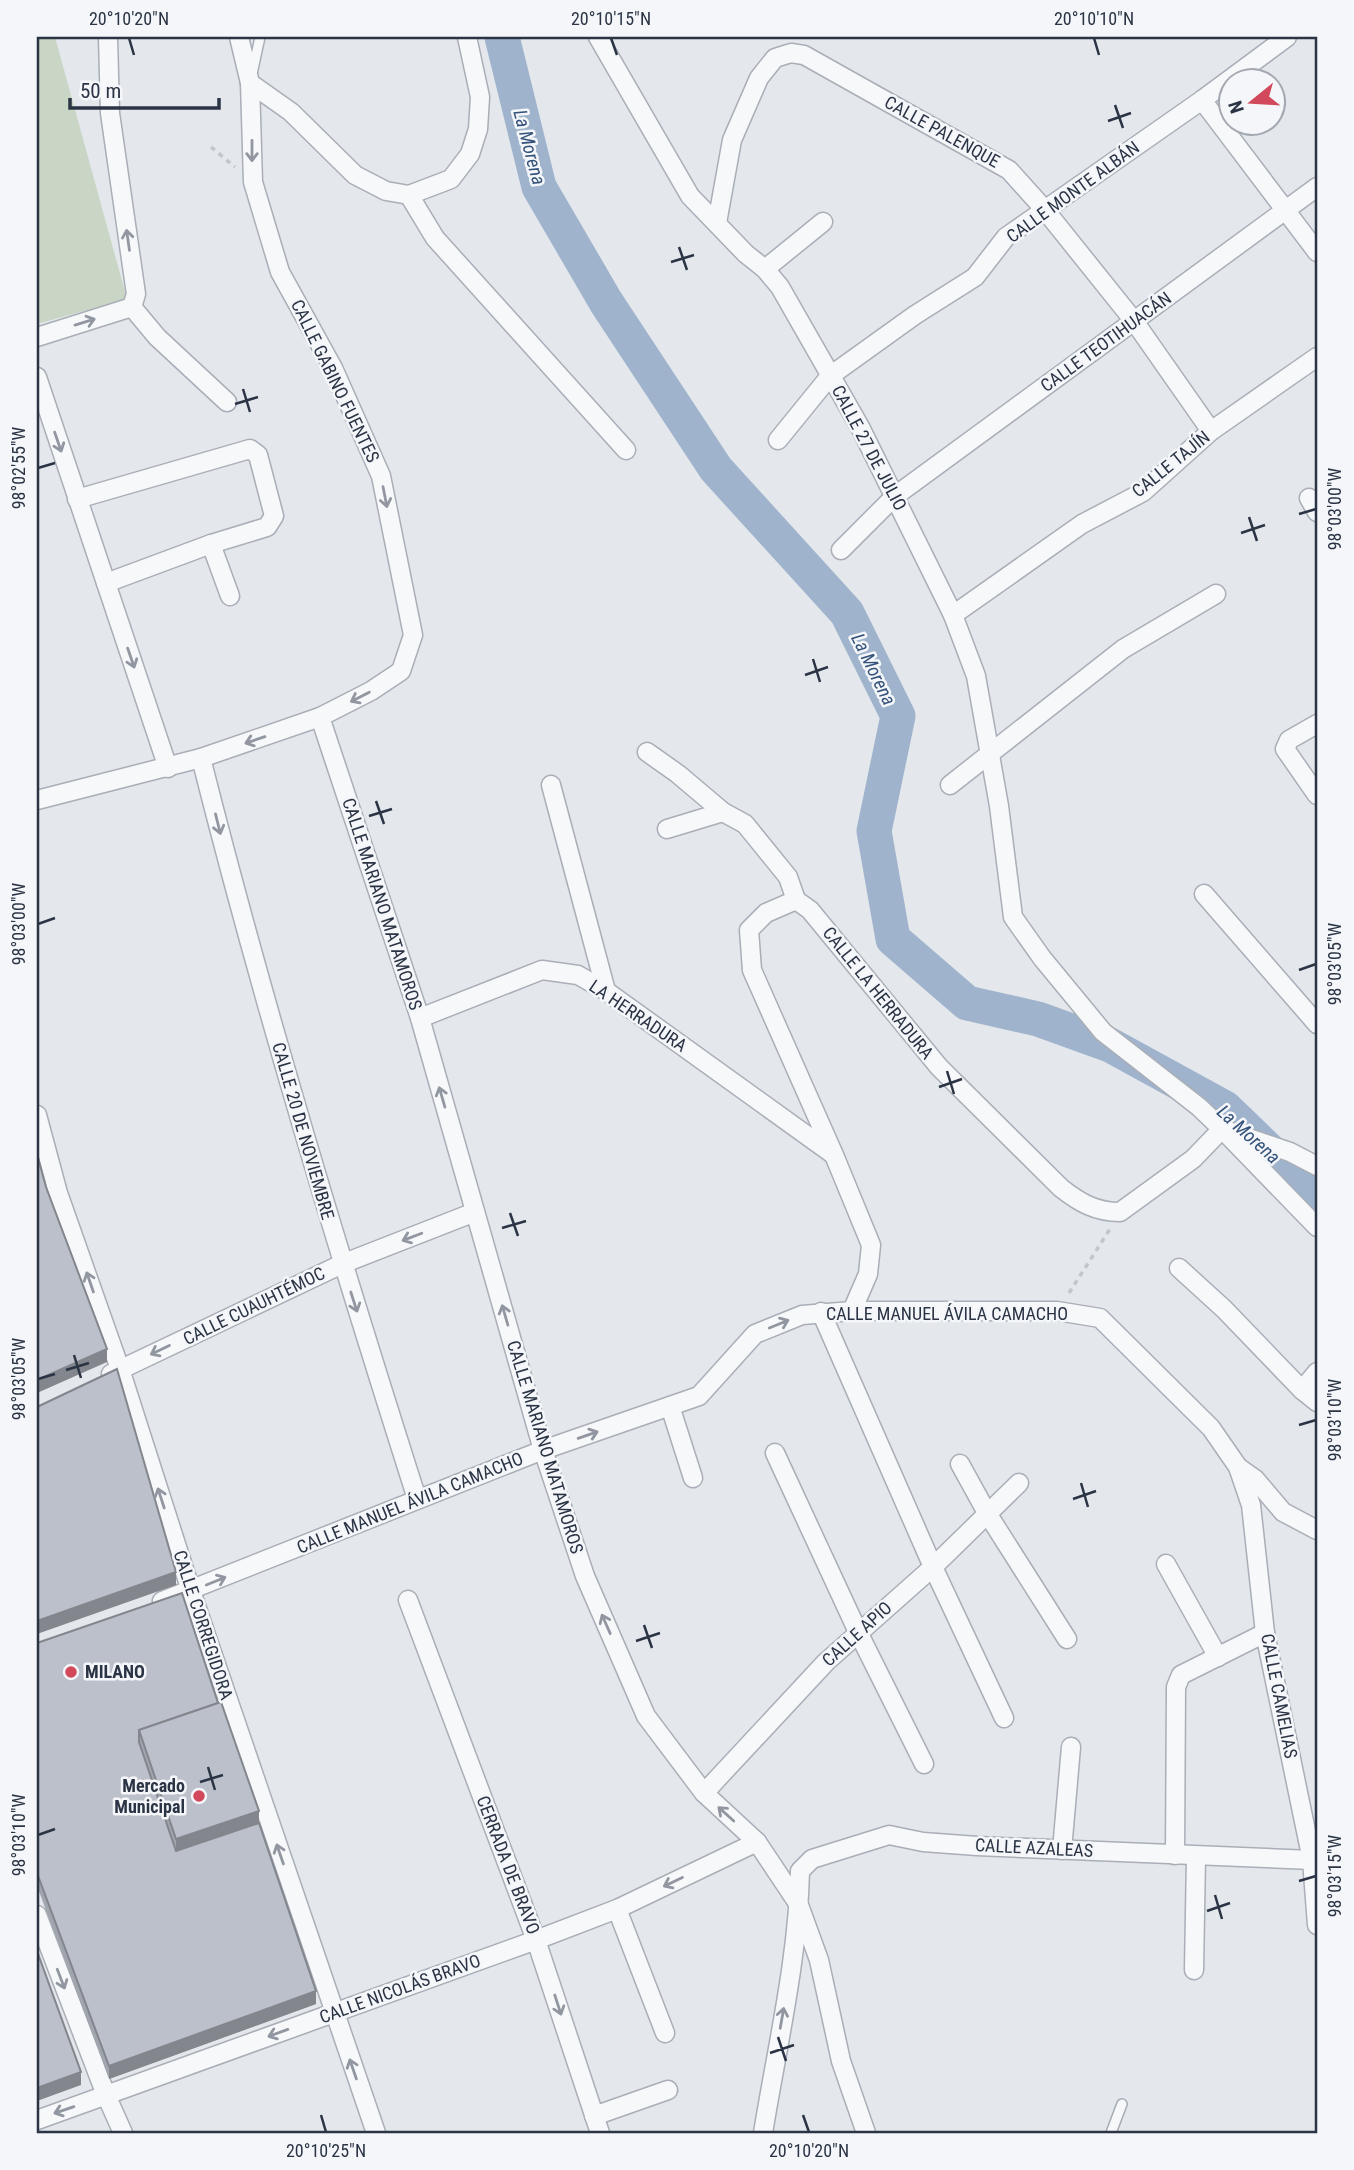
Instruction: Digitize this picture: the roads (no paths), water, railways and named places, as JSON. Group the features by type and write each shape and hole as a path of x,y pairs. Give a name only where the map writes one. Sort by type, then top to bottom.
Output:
{"street":[{"path":"108,37 110,113 136,295 132,307"},
{"name":"CALLE GABINO FUENTES","path":"37,800 168,768 320,717 371,691 401,671 413,635 381,476 333,368 280,272 253,182 250,83 239,37"},
{"path":"250,83 291,112 355,175 386,191 409,195 451,179 470,154 478,129 480,97 467,37"},
{"name":"CALLE 27 DE JULIO","path":"598,37 690,196 746,254 765,269 780,288 860,427 953,615 976,676 999,806 1013,917 1042,958 1103,1032 1199,1107 1222,1129"},
{"name":"CALLE MONTE ALBÁN","path":"778,440 830,376 915,315 975,277 1006,237 1287,37"},
{"name":"CALLE PALENQUE","path":"717,223 732,140 759,78 775,58 791,52 804,55 1009,170 1135,321 1211,431"},
{"path":"1202,100 1317,252"},
{"name":"CALLE TEOTIHUACÁN","path":"841,550 895,496 1317,187"},
{"path":"409,195 435,238 626,450"},
{"path":"765,269 823,222"},
{"path":"37,337 132,307"},
{"path":"132,307 157,337 227,402"},
{"name":"CALLE TAJÍN","path":"953,615 1082,524 1143,492 1211,431 1317,357"},
{"path":"37,377 168,768"},
{"path":"78,499 250,449 258,455 274,516 267,527 211,544 106,583"},
{"path":"211,544 230,596"},
{"path":"950,785 1123,649 1216,594"},
{"name":"CALLE MARIANO MATAMOROS","path":"320,717 420,1018 543,1451 585,1576 646,1716 704,1793 757,1842 799,1905"},
{"path":"1317,724 1289,740 1285,749 1317,795"},
{"name":"CALLE LA HERRADURA","path":"647,752 723,812 746,824 788,877 796,900 810,911 939,1067 1061,1188 1083,1205 1108,1212 1120,1212 1193,1159 1222,1129"},
{"name":"CALLE 20 DE NOVIEMBRE","path":"201,758 244,930 342,1264 417,1499"},
{"path":"551,785 606,991"},
{"path":"667,829 723,812"},
{"path":"1203,894 1317,1024"},
{"path":"796,900 766,913 749,930 752,970 835,1155 871,1245 868,1275 852,1311"},
{"name":"LA HERRADURA","path":"420,1018 542,970 578,975 606,991 835,1155"},
{"name":"CALLE CORREGIDORA","path":"37,1115 58,1193 376,2133"},
{"path":"1222,1129 1290,1152 1317,1166"},
{"path":"1222,1129 1317,1227"},
{"name":"CALLE CUAUHTÉMOC","path":"96,1381 342,1264 475,1212"},
{"path":"1179,1268 1317,1402"},
{"name":"CALLE MANUEL ÁVILA CAMACHO","path":"140,1609 417,1499 699,1396 755,1334 802,1315 821,1312 1057,1311 1100,1318 1211,1428 1238,1468"},
{"path":"821,1312 933,1567 1004,1718"},
{"path":"1302,1390 1317,1372"},
{"path":"670,1406 693,1478"},
{"path":"775,1453 858,1632 924,1764"},
{"path":"960,1464 987,1513 1066,1639"},
{"path":"1238,1468 1255,1479 1283,1512 1317,1530"},
{"name":"CALLE CAMELIAS","path":"1238,1468 1251,1505 1265,1633 1312,1860 1317,1926"},
{"name":"CALLE APIO","path":"704,1793 786,1703 858,1632 933,1567 1019,1483"},
{"path":"1166,1564 1218,1657"},
{"name":"CERRADA DE BRAVO","path":"408,1600 537,1940 597,2124"},
{"path":"1175,1855 1176,1687 1181,1675 1265,1633"},
{"path":"1062,1850 1071,1747"},
{"name":"CALLE AZALEAS","path":"799,1905 800,1871 812,1859 889,1835 923,1842 963,1845 1312,1860"},
{"name":"CALLE NICOLÁS BRAVO","path":"37,2120 537,1940 617,1909 757,1842"},
{"path":"1194,1970 1195,1856"},
{"path":"763,2133 799,1905"},
{"path":"799,1905 818,1960 841,2061 866,2133"},
{"path":"617,1909 666,2033"},
{"path":"37,1915 123,2133"},
{"path":"597,2124 668,2090"}],"lane":[{"path":"250,83 260,37"},
{"path":"1111,2133 1122,2104"}],"waterway":[{"name":"La Morena","path":"502,37 539,187 606,302 716,469 847,613 898,716 874,831 893,939 967,1003 1038,1019 1110,1045 1225,1108 1317,1197"}],"place":[{"name":"MILANO","path":"71,1672"},
{"name":"Mercado Municipal","path":"199,1796"}]}
